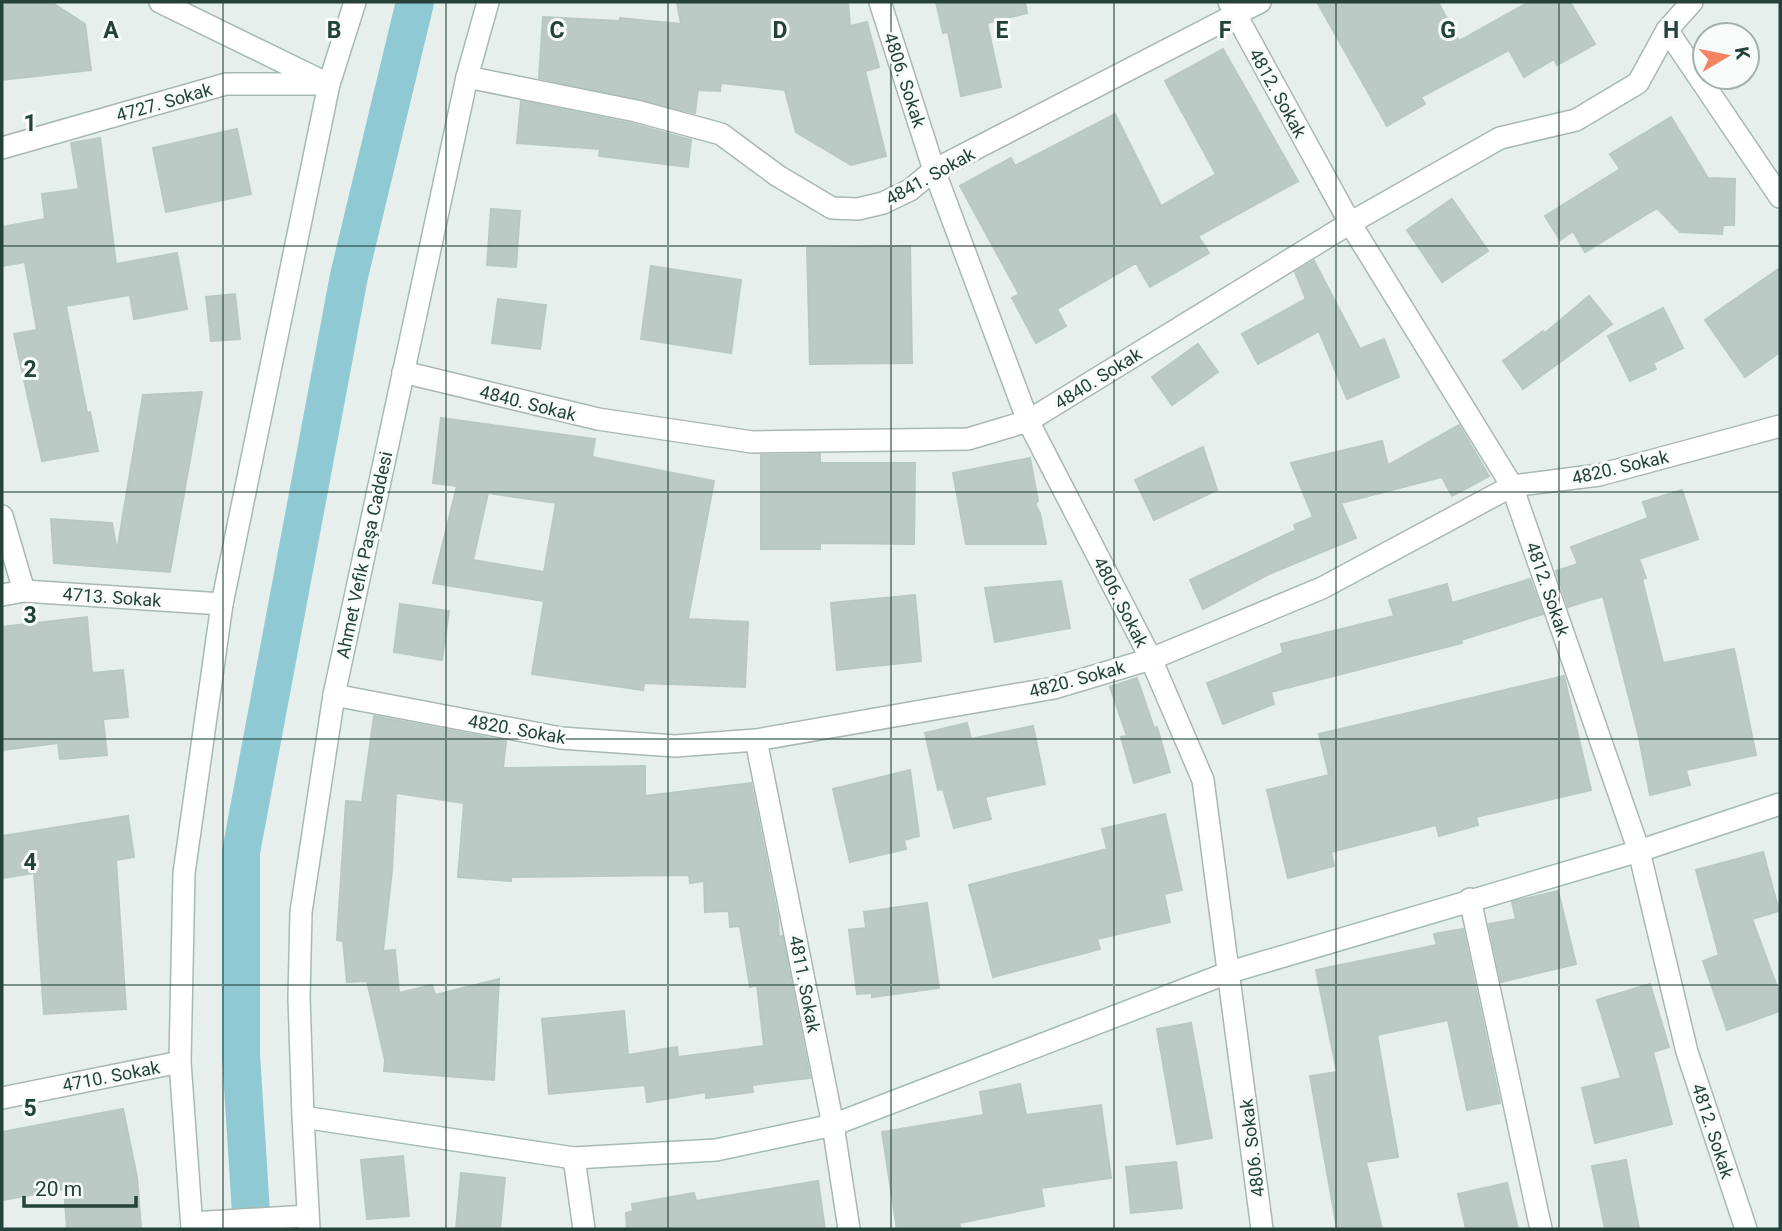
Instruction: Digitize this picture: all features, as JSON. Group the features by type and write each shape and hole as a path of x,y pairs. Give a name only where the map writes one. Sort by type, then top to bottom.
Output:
{"street":[{"path":"160,2 329,84"},
{"path":"308,1223 273,1219 224,1221 192,1226 180,1062 184,873 222,604 329,84 355,2"},
{"name":"Ahmet Vefik Paşa Caddesi","path":"308,1223 299,998 301,912 334,695 467,77 488,2"},
{"name":"4806. Sokak","path":"880,2 933,170 1028,421 1150,659 1203,780 1262,1229"},
{"name":"4841. Sokak","path":"467,77 636,111 721,134 778,176 832,208 858,209 883,203 911,190 933,170 1232,9 1260,2"},
{"name":"4840. Sokak","path":"403,372 598,419 752,442 968,439 1028,421 1350,223 1500,138 1576,120 1638,83 1667,30 1692,2"},
{"name":"4812. Sokak","path":"1232,9 1350,223 1512,486 1639,851 1687,1052 1746,1229"},
{"path":"1667,30 1780,197"},
{"name":"4727. Sokak","path":"2,148 226,84 329,84"},
{"name":"4820. Sokak","path":"334,695 561,738 675,746 756,740 1054,688 1150,659 1322,588 1512,486 1599,475 1780,426"},
{"path":"2,516 24,591"},
{"name":"4713. Sokak","path":"2,595 24,591 222,604"},
{"name":"4811. Sokak","path":"756,740 832,1125 849,1229"},
{"path":"303,1116 574,1158 716,1150 832,1125 1230,972 1639,851 1780,804"},
{"path":"1470,899 1541,1229"},
{"name":"4710. Sokak","path":"2,1098 180,1062"},
{"path":"574,1158 584,1229"}],"building":[{"path":"2,2 51,2 85,24 91,70 2,80"},
{"path":"677,2 848,2 850,26 867,22 879,67 865,71 886,156 851,165 796,132 785,90 721,83 720,91 698,90 695,113 539,78 543,17 620,21 620,18 681,24"},
{"path":"936,2 1025,2 1027,13 987,23 1001,87 961,96 948,32 943,33"},
{"path":"1317,2 1438,2 1459,41 1529,2 1570,2 1595,44 1557,65 1554,59 1524,77 1509,50 1421,97 1425,104 1387,126"},
{"path":"1223,49 1298,181 1198,236 1209,253 1150,287 1136,263 1057,309 1066,326 1036,343 1012,298 1019,294 960,186 1011,158 1015,166 1115,114 1161,206 1216,174 1165,81"},
{"path":"521,101 633,124 691,140 688,167 599,156 600,149 517,143"},
{"path":"1671,117 1708,178 1735,179 1734,225 1723,225 1722,234 1680,232 1657,208 1585,252 1573,231 1560,240 1545,216 1620,169 1610,154"},
{"path":"237,129 251,194 166,212 153,148"},
{"path":"100,138 116,264 177,253 187,309 134,319 130,295 66,306 87,413 90,412 98,451 42,461 14,334 37,330 25,262 2,266 2,227 45,219 42,194 79,189 71,143"},
{"path":"1452,199 1488,251 1442,282 1407,230"},
{"path":"491,209 520,211 516,267 487,265"},
{"path":"910,246 912,363 810,364 807,248"},
{"path":"1314,261 1360,349 1384,339 1399,377 1347,399 1319,331 1258,364 1242,334 1306,299 1295,272"},
{"path":"651,266 741,280 731,353 641,339"},
{"path":"1780,268 1780,352 1745,377 1705,320"},
{"path":"235,294 240,339 211,341 206,297"},
{"path":"1589,296 1612,324 1523,389 1503,361 1543,331 1545,333"},
{"path":"498,299 546,305 540,349 492,343"},
{"path":"1663,308 1683,348 1653,363 1656,369 1630,381 1608,336"},
{"path":"1198,344 1218,372 1172,405 1152,377"},
{"path":"202,392 170,572 54,563 51,519 112,523 117,551 143,395"},
{"path":"441,418 595,439 592,457 714,481 688,619 748,622 745,687 644,683 643,690 532,674 544,601 433,583 457,486 433,483","holes":["488,493 556,503 544,572 473,560"]},
{"path":"1459,425 1489,476 1452,496 1442,477 1341,503 1356,538 1267,575 1203,609 1190,580 1296,530 1294,525 1313,517 1291,463 1382,441 1388,465"},
{"path":"1203,447 1217,490 1154,520 1135,480"},
{"path":"820,454 820,463 915,463 914,544 820,543 820,549 761,549 761,455"},
{"path":"1030,458 1038,501 1035,504 1040,513 1046,544 966,544 953,473"},
{"path":"1682,490 1698,539 1639,559 1646,578 1642,579 1663,663 1734,649 1756,755 1686,770 1690,785 1650,795 1638,733 1603,596 1568,607 1556,571 1578,564 1571,547 1648,518 1643,502"},
{"path":"1530,579 1543,614 1461,640 1462,643 1271,692 1274,704 1223,724 1207,683 1283,653 1281,644 1394,616 1389,600 1447,584 1452,603"},
{"path":"1061,581 1070,628 995,642 985,588"},
{"path":"915,595 921,661 837,670 831,603"},
{"path":"400,604 449,611 442,660 394,652"},
{"path":"87,617 92,673 123,670 128,717 103,719 107,755 60,759 58,743 2,750 2,627"},
{"path":"1564,676 1591,790 1476,817 1478,825 1439,836 1436,825 1331,852 1334,866 1288,878 1267,790 1329,775 1319,734"},
{"path":"1137,678 1154,728 1157,727 1170,772 1134,783 1121,737 1127,736 1110,687"},
{"path":"374,716 506,741 503,768 645,766 645,796 751,783 778,918 779,937 782,936 810,1078 752,1085 753,1092 706,1098 706,1092 647,1102 645,1085 549,1094 542,1019 624,1011 628,1055 677,1047 678,1057 764,1046 757,985 750,987 740,926 730,927 729,911 705,912 704,881 690,883 689,875 511,877 511,881 458,877 464,803 396,793 392,871 383,951 395,950 399,993 432,985 435,995 499,979 494,1080 384,1071 385,1060 367,981 347,982 343,941 337,940 346,801 362,802"},
{"path":"967,723 971,739 1033,726 1045,784 985,797 991,819 954,828 943,789 938,790 925,733"},
{"path":"910,770 919,836 904,840 906,849 850,862 833,789"},
{"path":"1165,814 1182,890 1164,894 1170,922 1097,939 1100,949 993,977 969,885 1107,849 1102,829"},
{"path":"128,816 134,857 116,860 126,1009 44,1014 34,873 2,878 2,836"},
{"path":"1763,852 1779,911 1752,919 1780,995 1780,1011 1727,1030 1703,961 1719,955 1696,870"},
{"path":"1558,891 1576,964 1501,982 1489,924 1516,919 1512,902"},
{"path":"927,903 939,988 872,997 872,993 857,994 849,930 866,928 864,912"},
{"path":"1463,929 1500,1103 1467,1110 1448,1020 1377,1035 1398,1157 1366,1162 1382,1229 1337,1229 1310,1076 1337,1072 1316,970 1437,945 1434,934"},
{"path":"1650,984 1669,1047 1653,1052 1672,1124 1595,1143 1582,1088 1621,1078 1597,1000"},
{"path":"1191,1023 1212,1138 1177,1144 1157,1029"},
{"path":"1020,1084 1026,1115 1101,1105 1111,1178 1041,1188 1044,1206 959,1223 961,1229 897,1229 882,1132 984,1115 980,1092"},
{"path":"123,1109 137,1177 141,1229 67,1229 64,1189 2,1200 2,1132"},
{"path":"403,1156 409,1216 367,1219 361,1160"},
{"path":"1626,1160 1639,1229 1605,1229 1592,1166"},
{"path":"1176,1162 1182,1208 1131,1213 1126,1167"},
{"path":"461,1173 505,1178 500,1229 456,1229"},
{"path":"818,1181 825,1229 627,1229 626,1213 633,1211 632,1204 694,1193 696,1201"},
{"path":"1507,1183 1518,1229 1466,1229 1458,1194"}],"waterway":[{"path":"252,1229 241,1055 241,852 349,276 415,2"}]}
